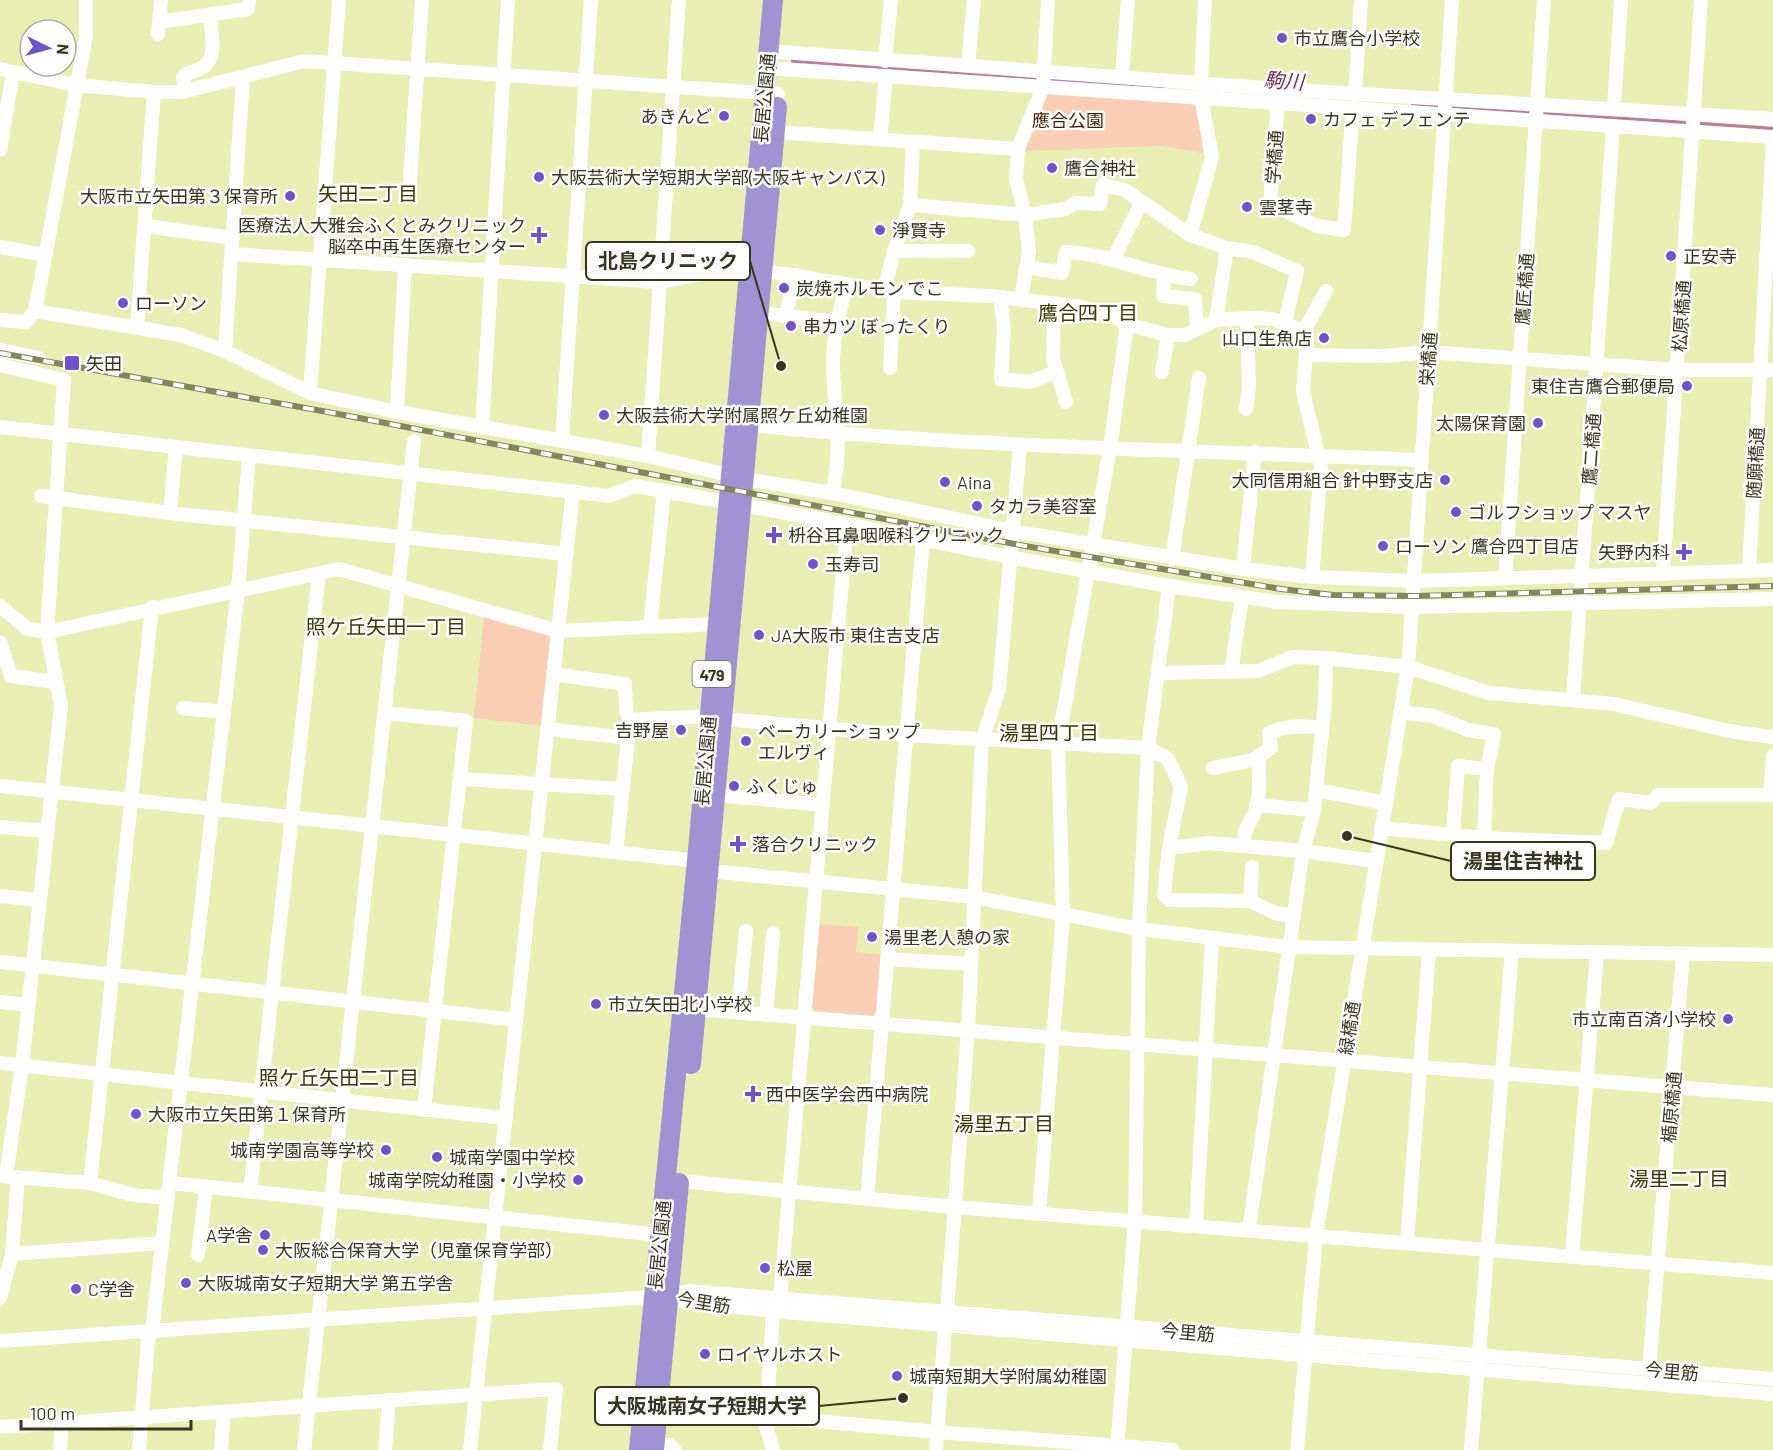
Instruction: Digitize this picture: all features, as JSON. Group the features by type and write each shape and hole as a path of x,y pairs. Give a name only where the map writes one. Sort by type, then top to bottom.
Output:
{"highway":[{"name":"長居公園通","path":"649,1448 658,1407 661,1297 659,1235 703,866 774,60 773,0"},
{"name":"長居公園通","path":"774,60 787,0"},
{"name":"長居公園通","path":"737,477 750,425 760,313 756,269 775,132 771,93"},
{"name":"長居公園通","path":"649,1448 661,1297 679,1181 696,1009 703,866 716,795 717,624 735,502"}],"street":[{"path":"0,320 26,322 34,310 86,36 87,0"},
{"path":"161,0 158,28 210,15 248,9 249,0"},
{"path":"310,393 339,0"},
{"path":"409,193 422,0"},
{"path":"482,427 508,0"},
{"path":"562,440 591,0"},
{"path":"648,456 675,87 679,0"},
{"path":"885,61 891,0"},
{"path":"968,65 974,0"},
{"path":"1021,299 1029,251 1025,215 1016,179 1018,148 1043,79 1048,0"},
{"path":"1122,76 1128,0"},
{"path":"1201,81 1205,0"},
{"path":"1354,100 1361,0"},
{"name":"栄橋通","path":"1412,607 1452,0"},
{"name":"鷹匠橋通","path":"1505,578 1544,0"},
{"path":"1614,108 1621,0"},
{"path":"1693,114 1701,0"},
{"path":"185,91 183,77 202,68 210,60 212,52 210,15"},
{"path":"774,60 885,61 968,65 1043,79 1201,98 1278,102 1354,100"},
{"path":"774,60 886,76 1043,79 1122,76 1201,81 1354,100 1536,112 1613,126 1773,139"},
{"path":"0,150 7,71 76,85 154,92 185,91 304,61 771,93"},
{"path":"880,139 886,76"},
{"path":"225,351 243,77"},
{"path":"137,326 154,92"},
{"path":"1190,235 1212,157 1201,98"},
{"name":"学橋通","path":"1278,102 1270,204 1317,226 1344,230 1354,100"},
{"path":"1536,112 1614,108 1773,119"},
{"name":"松原橋通","path":"1663,574 1693,114"},
{"name":"鷹二橋通","path":"1574,700 1613,126"},
{"path":"775,132 1018,148"},
{"name":"随願橋通","path":"1749,570 1766,370 1773,139"},
{"path":"890,368 889,291 894,250 910,206 913,142"},
{"path":"910,206 1025,215 1065,209 1076,202 1100,204 1103,185 1125,190 1190,235 1227,248 1254,252 1297,271 1285,322"},
{"path":"1113,260 1141,203"},
{"path":"146,226 233,238"},
{"path":"0,248 45,255"},
{"path":"1216,320 1227,248"},
{"path":"894,250 968,251"},
{"path":"1027,267 1062,273 1066,252 1085,253 1164,275 1191,279"},
{"path":"232,254 659,282 733,268 756,269 889,291 1000,297 1054,303 1106,313 1128,324 1168,335 1185,335 1216,320 1247,318 1285,322 1304,331"},
{"path":"397,412 405,265"},
{"path":"785,316 796,275"},
{"path":"1164,275 1163,296 1195,299 1197,329"},
{"path":"832,493 838,434 833,362 837,322 847,284"},
{"path":"1312,577 1321,468 1303,391 1306,355 1304,331 1326,291"},
{"path":"1000,297 1004,328 1001,379 1030,382 1056,372"},
{"path":"1054,303 1052,336 1056,372 1066,402"},
{"path":"34,310 181,335 225,351 310,393 397,412 648,456 737,477 832,493 1013,531 1172,559 1312,577 1412,581 1773,570"},
{"path":"760,313 837,322"},
{"path":"1246,409 1249,387 1247,318"},
{"path":"1039,1212 1063,915 1058,743 1110,448 1128,324"},
{"path":"1162,372 1168,335"},
{"path":"0,350 39,358"},
{"path":"1306,355 1383,356 1429,352 1677,370 1766,370"},
{"path":"0,365 64,380 47,632 61,706 38,900 22,1065 7,1122 12,1254 0,1298"},
{"path":"1172,559 1199,378"},
{"path":"750,425 838,434 1020,445 1421,460"},
{"path":"0,427 609,496 635,486 735,502 1009,557 1169,586 1319,605 1412,607 1580,605 1773,599"},
{"path":"304,1450 355,1002 414,441"},
{"path":"947,1311 968,1030 982,740 999,689 1020,445"},
{"path":"170,513 176,447"},
{"path":"1243,569 1255,453"},
{"path":"139,1450 148,1340 152,1330 171,1183 238,590 249,456"},
{"path":"470,1450 474,1394 573,491"},
{"path":"650,627 664,491"},
{"path":"41,496 170,513 567,554"},
{"path":"780,1298 847,524"},
{"path":"867,1199 923,539"},
{"path":"0,606 28,629 47,632 152,607 339,569 399,584 558,631 717,624"},
{"path":"250,1191 319,573"},
{"path":"1117,1447 1135,1221 1139,929 1148,748 1169,586"},
{"path":"1231,672 1242,597"},
{"path":"90,1183 152,607"},
{"name":"緑橋通","path":"1297,1450 1316,1236 1408,667 1412,607"},
{"path":"0,642 11,676 55,682"},
{"path":"1158,673 1258,671 1292,657 1326,658 1408,667 1489,693 1614,704 1729,731 1773,737"},
{"path":"1250,1230 1303,851 1314,810 1326,658"},
{"path":"553,674 625,684 626,711 630,720 616,852"},
{"path":"183,708 224,712"},
{"path":"1400,712 1433,716 1468,730 1494,734 1488,769 1484,838"},
{"path":"385,713 466,721 424,1110"},
{"path":"630,720 716,718 906,735 1148,748 1168,759 1181,787 1169,848 1164,895 1169,900 1250,901 1275,913 1294,916"},
{"path":"1213,768 1253,760 1271,748 1269,734 1276,730 1287,726 1322,727"},
{"path":"547,729 628,738"},
{"path":"1243,844 1246,823 1254,814 1256,805 1259,756"},
{"path":"1381,828 1484,838 1606,843 1619,799 1651,803 1658,795 1675,793 1771,795 1773,756"},
{"path":"1453,835 1458,766 1488,769"},
{"path":"461,779 622,789"},
{"path":"0,786 616,852 816,883 975,897 1139,929 1290,947 1773,955"},
{"path":"1316,790 1385,803"},
{"path":"716,795 823,805"},
{"path":"1256,805 1314,810"},
{"path":"0,827 46,831"},
{"path":"1169,848 1209,843 1243,844 1375,861"},
{"path":"1250,901 1252,867"},
{"path":"0,896 38,900"},
{"path":"738,1013 746,930"},
{"path":"766,1015 773,933"},
{"path":"1196,1226 1212,938"},
{"path":"1407,1242 1430,950"},
{"path":"1471,1450 1512,951"},
{"path":"1572,1257 1597,953"},
{"name":"楯原橋通","path":"1649,1369 1683,953"},
{"path":"887,959 971,964"},
{"path":"0,962 516,1020"},
{"path":"0,1002 28,1005"},
{"path":"696,1009 1422,1065 1586,1081 1773,1095"},
{"path":"0,1063 504,1118"},
{"path":"8,1176 90,1183 133,1195 168,1198"},
{"path":"679,1181 956,1207 1773,1273"},
{"path":"171,1183 332,1198 659,1235"},
{"path":"198,1255 206,1187"},
{"path":"12,1254 162,1243"},
{"name":"今里筋","path":"661,1297 688,1291 947,1311 1126,1334"},
{"path":"0,1341 661,1297"},
{"name":"今里筋","path":"661,1297 686,1302 945,1327 1126,1334 1477,1362 1773,1395"},
{"path":"773,1311 766,1426 773,1450"},
{"path":"936,1450 945,1327"},
{"name":"今里筋","path":"1477,1362 1649,1369 1773,1379"},
{"path":"0,1428 556,1389 550,1450"},
{"path":"385,1450 389,1400"},
{"path":"658,1407 937,1432 1027,1445 1173,1450"},
{"path":"221,1450 224,1412"},
{"path":"60,1450 62,1423"},
{"path":"649,1448 670,1445 675,1450"}],"green space":[{"name":"應合公園","path":"1046,93 1194,101 1198,105 1203,153 1163,146 1025,151"},
{"path":"484,617 550,636 542,726 474,718"},
{"path":"818,924 858,927 856,952 882,955 877,1010 872,1016 815,1011 811,1006"}],"waterway":[{"name":"駒川","path":"793,61 1163,87"},
{"name":"駒川","path":"1413,104 1442,106"},
{"name":"駒川","path":"1449,106 1773,129"}],"railway":[{"path":"0,353 333,413 1025,546 1281,589 1333,595 1416,596 1773,586"}],"place":[{"name":"市立鷹合小学校","path":"1282,38"},
{"name":"あきんど","path":"724,116"},
{"name":"カフェ デフェンテ","path":"1311,119"},
{"name":"鷹合神社","path":"1052,168"},
{"name":"大阪芸術大学短期大学部(大阪キャンパス)","path":"539,177"},
{"name":"大阪市立矢田第３保育所","path":"290,196"},
{"name":"雲茎寺","path":"1247,207"},
{"name":"淨賢寺","path":"880,230"},
{"name":"医療法人大雅会ふくとみクリニック 脳卒中再生医療センター","path":"539,235"},
{"name":"正安寺","path":"1671,256"},
{"name":"炭焼ホルモン でこ","path":"784,288"},
{"name":"ローソン","path":"123,303"},
{"name":"串カツ ぼったくり","path":"791,326"},
{"name":"山口生魚店","path":"1324,338"},
{"name":"矢田","path":"72,363"},
{"name":"北島クリニック","path":"781,366"},
{"name":"東住吉鷹合郵便局","path":"1687,386"},
{"name":"大阪芸術大学附属照ケ丘幼稚園","path":"604,415"},
{"name":"太陽保育園","path":"1538,423"},
{"name":"大同信用組合 針中野支店","path":"1445,480"},
{"name":"Aina","path":"945,482"},
{"name":"タカラ美容室","path":"977,506"},
{"name":"ゴルフショップ マスヤ","path":"1456,512"},
{"name":"枡谷耳鼻咽喉科クリニック","path":"774,535"},
{"name":"ローソン 鷹合四丁目店","path":"1383,546"},
{"name":"矢野内科","path":"1684,552"},
{"name":"玉寿司","path":"813,564"},
{"name":"JA大阪市 東住吉支店","path":"759,635"},
{"name":"吉野屋","path":"681,730"},
{"name":"ベーカリーショップ エルヴィ","path":"746,741"},
{"name":"ふくじゅ","path":"734,786"},
{"name":"湯里住吉神社","path":"1347,836"},
{"name":"落合クリニック","path":"738,844"},
{"name":"湯里老人憩の家","path":"872,937"},
{"name":"市立矢田北小学校","path":"596,1004"},
{"name":"市立南百済小学校","path":"1728,1019"},
{"name":"西中医学会西中病院","path":"753,1094"},
{"name":"大阪市立矢田第１保育所","path":"136,1114"},
{"name":"城南学園高等学校","path":"386,1150"},
{"name":"城南学園中学校","path":"437,1157"},
{"name":"城南学院幼稚園・小学校","path":"578,1180"},
{"name":"A学舎","path":"265,1235"},
{"name":"大阪総合保育大学（児童保育学部）","path":"263,1250"},
{"name":"松屋","path":"765,1268"},
{"name":"大阪城南女子短期大学 第五学舎","path":"186,1283"},
{"name":"C学舎","path":"76,1289"},
{"name":"ロイヤルホスト","path":"705,1354"},
{"name":"城南短期大学附属幼稚園","path":"897,1376"},
{"name":"大阪城南女子短期大学","path":"903,1398"}],"district":[{"name":"矢田二丁目","path":"368,193"},
{"name":"鷹合四丁目","path":"1088,312"},
{"name":"照ケ丘矢田一丁目","path":"386,626"},
{"name":"湯里四丁目","path":"1049,732"},
{"name":"照ケ丘矢田二丁目","path":"339,1077"},
{"name":"湯里五丁目","path":"1004,1123"},
{"name":"湯里二丁目","path":"1679,1178"}]}
